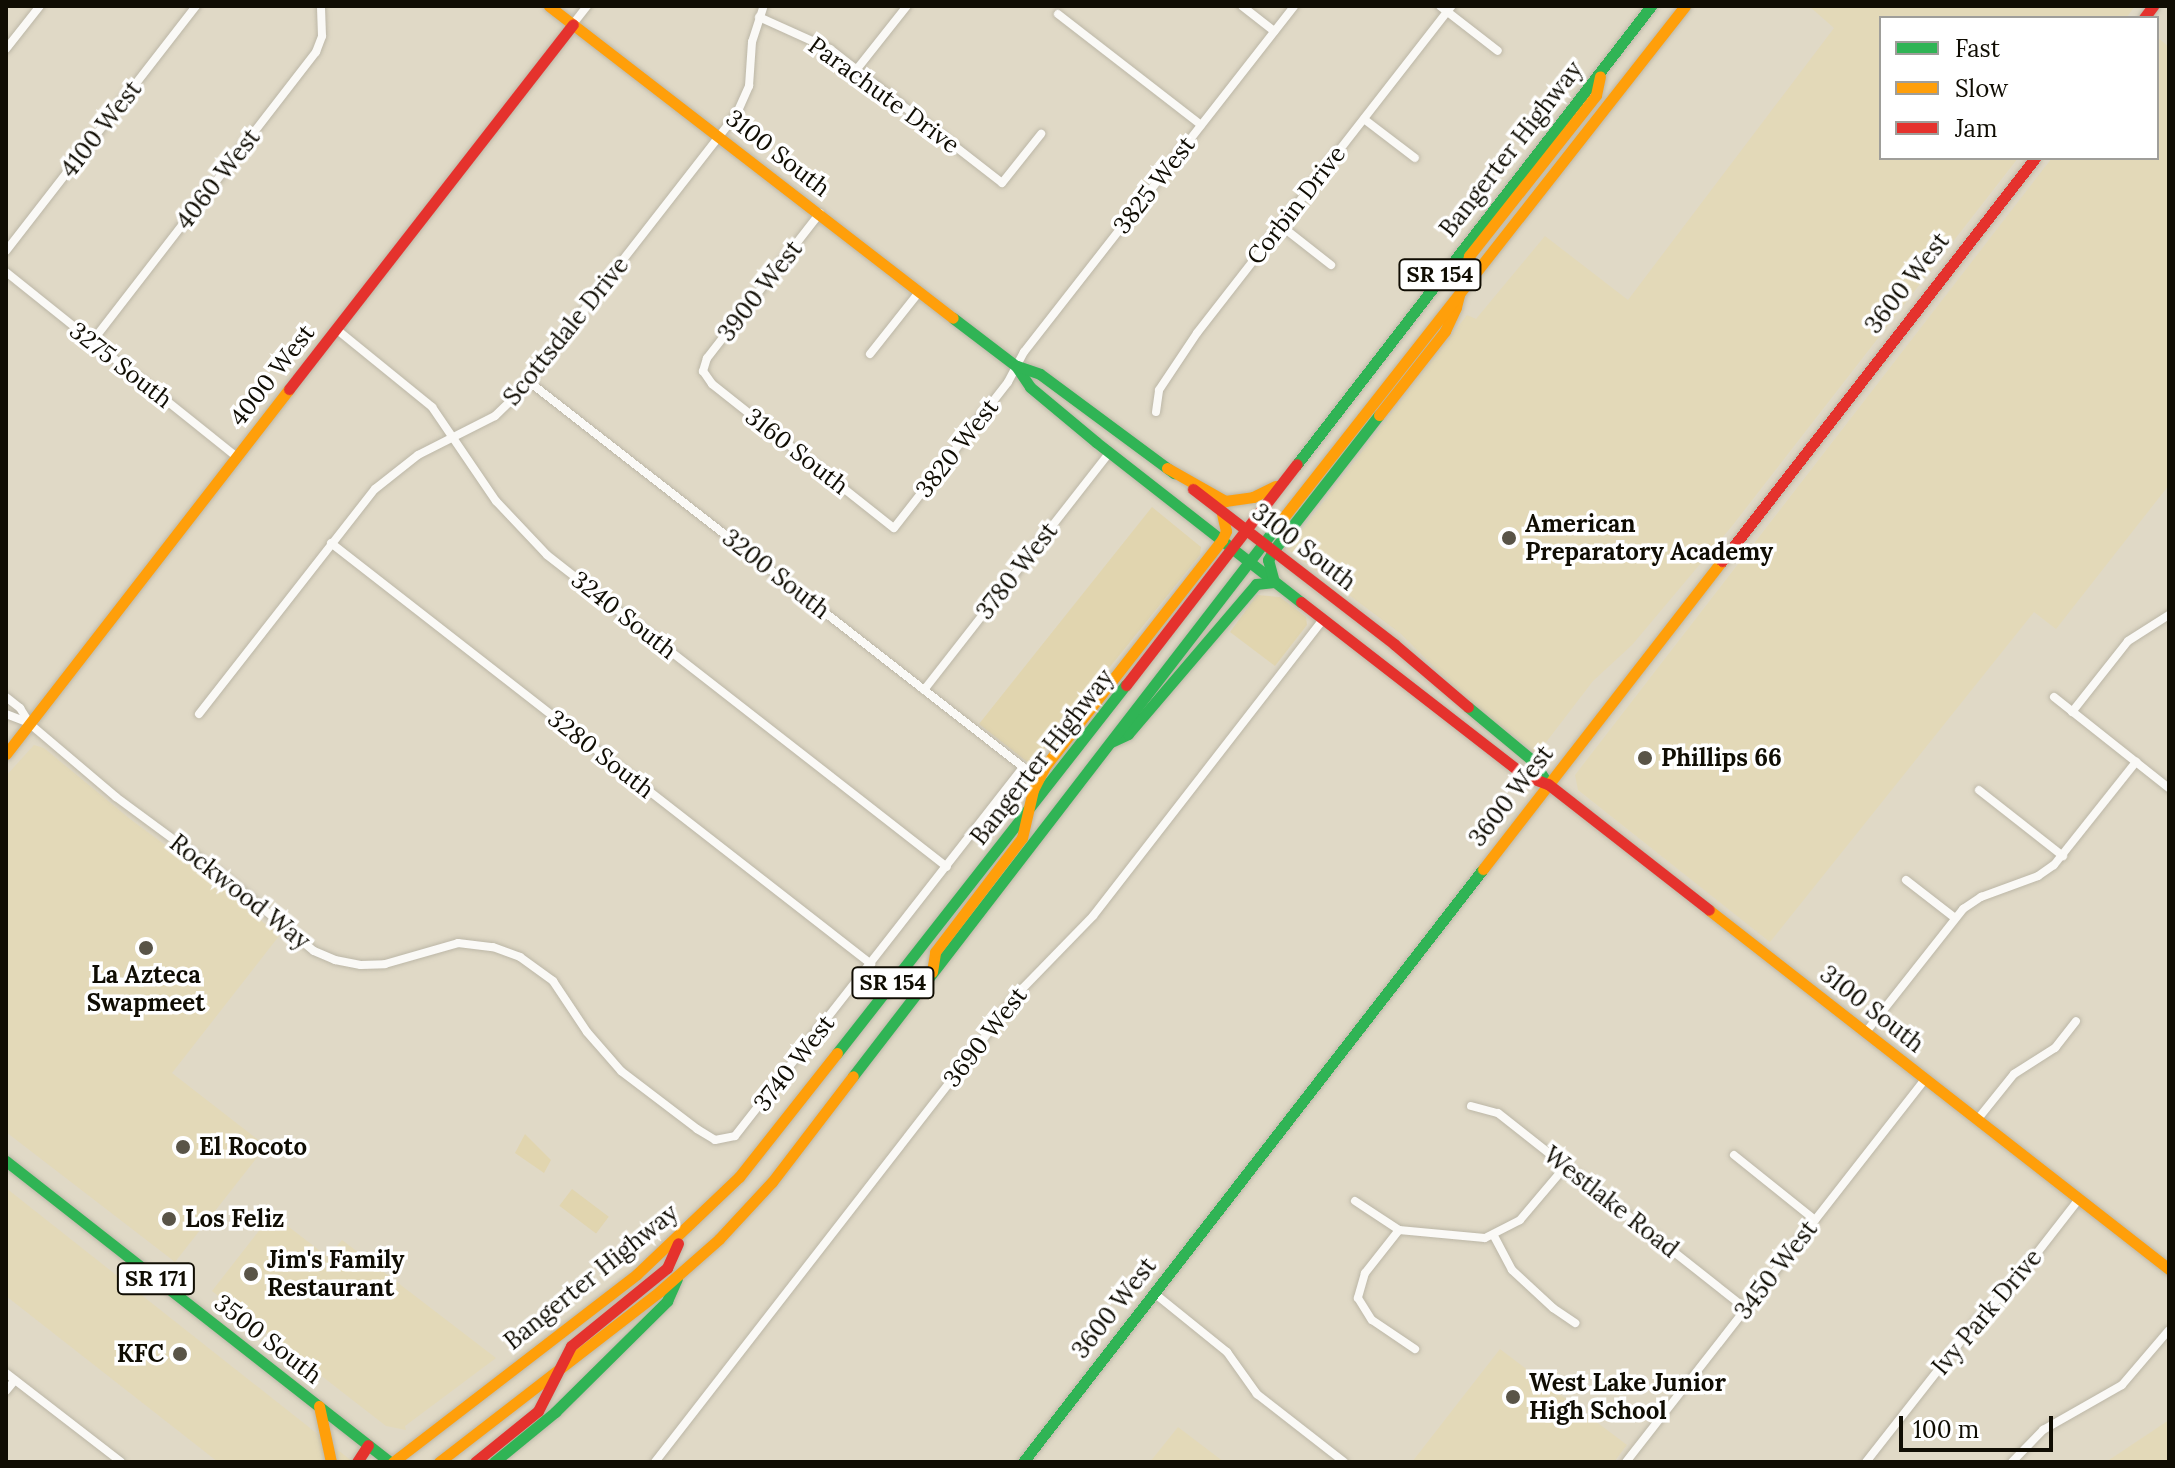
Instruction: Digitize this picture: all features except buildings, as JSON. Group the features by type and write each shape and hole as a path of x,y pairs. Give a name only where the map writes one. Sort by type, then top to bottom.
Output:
{"main road":[{"name":"3100 South","path":"549,6 1016,366 1030,387 1274,582 1524,775 1548,784 2169,1269"},
{"name":"Bangerter Highway","path":"391,1462 637,1274 681,1235 756,1156 1030,809 1430,287 1651,6"},
{"name":"Bangerter Highway","path":"439,1462 557,1374 679,1275 719,1239 772,1182 1458,291 1685,6"},
{"name":"4000 West","path":"6,754 573,24"},
{"path":"1108,743 1128,734 1256,584 1274,582 1268,560 1273,551 1445,331 1456,307 1469,256 1596,95 1601,72"},
{"name":"3600 West","path":"1023,1462 2033,160"},
{"name":"3100 South","path":"1016,366 1040,374 1394,644 1533,761 1548,784"},
{"path":"1167,468 1225,501 1253,497 1283,482"},
{"path":"931,976 935,952 1022,838 1037,780 1046,765 1222,540 1226,531 1221,510"},
{"name":"3500 South","path":"6,1161 391,1462"},
{"path":"475,1462 538,1411 565,1354 577,1339 667,1268 681,1235"},
{"path":"494,1462 555,1412 667,1301 679,1275"},
{"path":"319,1406 331,1462"},
{"path":"357,1462 368,1445"}],"street":[{"path":"6,49 40,6"},
{"name":"4100 West","path":"6,251 196,6"},
{"name":"4060 West","path":"91,343 316,52 322,36 321,6"},
{"path":"573,24 587,6"},
{"name":"Scottsdale Drive","path":"199,714 331,543 384,480 418,455 495,416 528,381 721,136 747,93 759,17 764,6"},
{"path":"857,69 907,6"},
{"path":"1242,6 1274,31"},
{"name":"3825 West","path":"1016,366 1294,6"},
{"path":"1446,8 1498,51"},
{"name":"Corbin Drive","path":"1156,412 1159,390 1180,358 1446,8"},
{"path":"1058,14 1201,125"},
{"name":"Parachute Drive","path":"759,17 830,49 1002,183 1041,134"},
{"path":"1364,119 1415,158"},
{"name":"3900 West","path":"703,371 707,358 820,213"},
{"path":"1280,225 1331,265"},
{"name":"3275 South","path":"6,272 237,457"},
{"path":"870,354 920,291"},
{"name":"3240 South","path":"336,329 415,391 454,437 496,501 547,555 947,867"},
{"name":"3820 West","path":"894,528 1008,382 1016,366"},
{"name":"3160 South","path":"703,371 712,384 894,528"},
{"name":"3200 South","path":"528,381 1023,767"},
{"name":"3780 West","path":"924,690 1109,453"},
{"name":"3280 South","path":"331,543 871,964"},
{"path":"2072,712 2128,641 2169,615"},
{"name":"3690 West","path":"655,1462 1023,988 1093,916 1323,620"},
{"path":"6,697 20,708 30,724"},
{"path":"2054,697 2169,788"},
{"path":"6,714 30,724"},
{"name":"Rockwood Way","path":"30,724 132,809 226,878 299,940 324,956 348,964 373,966 446,945 471,943 507,951 532,964 561,991 609,1059 697,1129"},
{"path":"1866,1032 1955,918 1981,897 2038,876 2063,856 2136,762"},
{"name":"3740 West","path":"697,1129 715,1140 735,1136 1023,767"},
{"path":"1979,790 2063,856"},
{"path":"1906,880 1955,918"},
{"path":"1977,1120 2014,1074 2055,1048 2076,1021"},
{"name":"3450 West","path":"1626,1462 1925,1079"},
{"name":"Westlake Road","path":"1471,1106 1498,1113 1746,1309"},
{"path":"1734,1155 1815,1220"},
{"path":"1355,1201 1399,1230 1463,1239 1494,1236 1529,1211 1564,1168"},
{"name":"Ivy Park Drive","path":"1866,1462 1985,1311 2009,1289 2079,1199"},
{"path":"1399,1230 1365,1273 1358,1298 1372,1320 1415,1349"},
{"path":"1494,1236 1512,1270 1553,1308 1575,1323"},
{"path":"1154,1293 1227,1352 1257,1394 1344,1462"},
{"path":"2012,1462 2043,1430 2122,1385 2169,1330"},
{"path":"6,1373 121,1462"},
{"path":"6,1391 15,1380"}],"shaded area":[{"path":"1809,6 2135,6 2128,16 1879,16 1879,160 2016,160 1732,526 1632,645 1593,681 1537,754 1471,704 1400,633 1287,549 1467,315 1476,319 1545,236 1628,300 1834,28"},
{"path":"2159,39 2169,47 2169,485 2056,629 2034,612 1770,942 1578,790 1575,775 2050,160 2159,160"},
{"path":"1152,507 1201,547 1200,555 1031,765 979,724"},
{"path":"1257,595 1280,597 1306,617 1307,625 1275,666 1230,632"},
{"path":"34,745 44,748 130,819 221,886 279,936 172,1073 266,1146 175,1262 6,1132 6,776"},
{"path":"525,1134 551,1160 544,1173 515,1153"},
{"path":"6,1188 353,1462 218,1462 6,1296"},
{"path":"572,1189 609,1217 596,1233 559,1206"},
{"path":"272,1214 328,1257 342,1240 496,1358 405,1426 406,1430 386,1426 212,1291"},
{"name":"West Lake Junior High School","path":"1500,1349 1627,1445 1614,1462 1412,1462"},
{"path":"2169,1420 2169,1462 2106,1462"},
{"path":"1178,1427 1224,1462 1150,1462"}],"traffic: fast":[{"path":"1297,464 1651,6"},
{"path":"953,318 1016,366 1030,387 1096,442 1301,602"},
{"path":"1017,366 1040,374 1174,473"},
{"path":"1111,742 1128,734 1256,584 1274,582 1268,560 1273,551 1379,415"},
{"path":"853,1076 1276,527"},
{"path":"837,1053 1126,685"},
{"path":"1468,707 1533,761 1548,784"},
{"path":"1023,1462 1483,869"},
{"path":"6,1161 390,1462"},
{"path":"494,1462 555,1412 667,1301 677,1279"}],"traffic: slow":[{"path":"549,6 953,318"},
{"path":"1276,527 1685,6"},
{"path":"1379,415 1445,331 1456,307 1469,256 1596,95 1600,76"},
{"path":"6,754 289,389"},
{"path":"1167,468 1225,501 1253,497 1276,486"},
{"path":"932,972 935,952 1022,838 1033,790 1046,765 1222,540 1226,531 1221,510"},
{"path":"1483,869 1722,561"},
{"path":"1709,910 2169,1269"},
{"path":"393,1462 637,1274 739,1177 837,1053"},
{"path":"439,1462 660,1291 719,1239 772,1182 853,1076"},
{"path":"319,1406 331,1462"}],"traffic: jam":[{"path":"2146,16 2153,6"},
{"path":"289,389 573,24"},
{"path":"1722,561 2033,160"},
{"path":"1126,685 1297,464"},
{"path":"1193,489 1394,644 1468,707"},
{"path":"1301,602 1524,775 1548,784 1709,910"},
{"path":"475,1462 538,1411 571,1346 667,1268 678,1243"},
{"path":"357,1462 368,1445"}],"place":[{"name":"American Preparatory Academy","path":"1509,538"},
{"name":"Phillips 66","path":"1645,758"},
{"name":"La Azteca Swapmeet","path":"146,948"},
{"name":"El Rocoto","path":"183,1147"},
{"name":"Los Feliz","path":"169,1219"},
{"name":"Jim's Family Restaurant","path":"251,1274"},
{"name":"KFC","path":"180,1354"},
{"name":"West Lake Junior High School","path":"1513,1397"}]}
